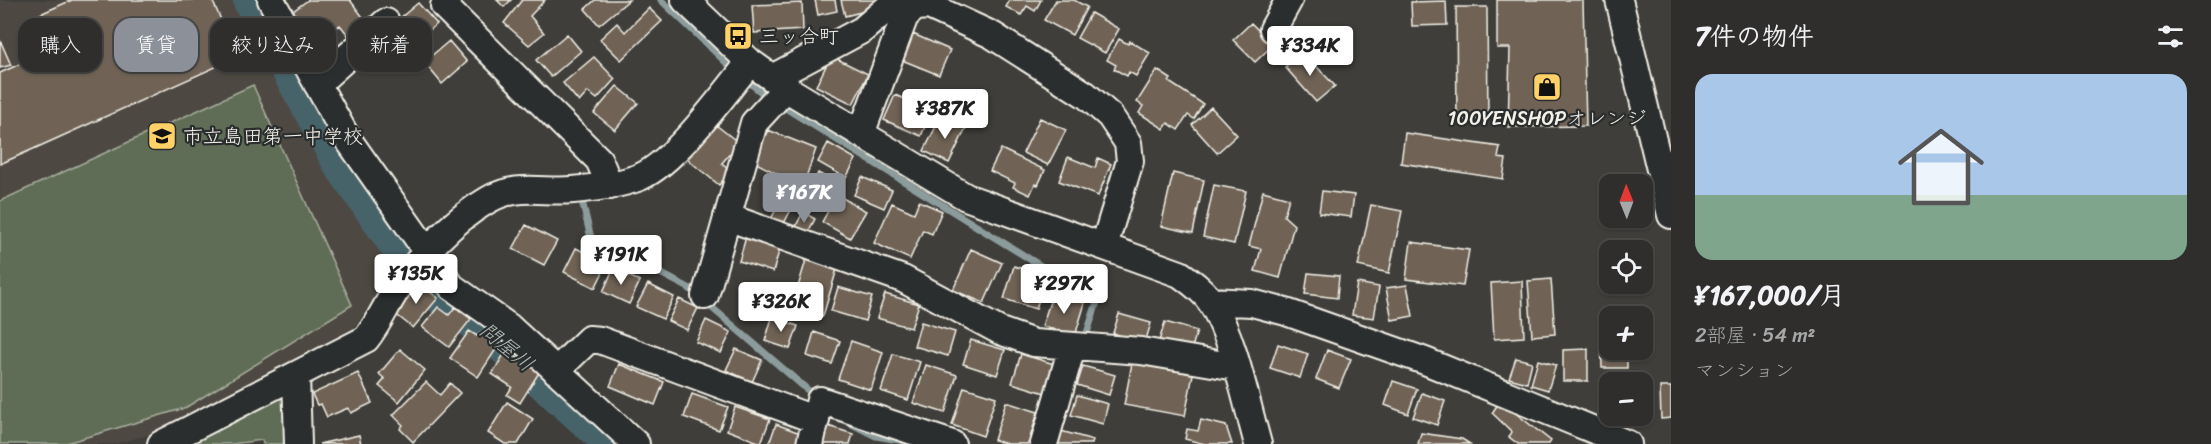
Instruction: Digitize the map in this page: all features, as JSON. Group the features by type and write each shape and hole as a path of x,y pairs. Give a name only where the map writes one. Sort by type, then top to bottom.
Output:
{"street":[{"path":"271,0 347,138 452,287 509,327 636,444"},
{"path":"685,0 750,62 779,83 966,197 1180,274 1197,287 1210,301 1223,324 1258,444"},
{"path":"705,296 754,123 779,83 862,30 897,0"},
{"path":"1273,29 1289,0"},
{"path":"1619,0 1671,215"},
{"path":"444,6 599,160 610,186"},
{"path":"861,134 905,16 916,7 929,6 992,34 1086,95 1110,116 1128,143 1130,161 1104,246"},
{"path":"317,84 348,56"},
{"path":"161,444 366,339 380,322 397,290 428,251 488,200 511,190 534,187 570,191 610,186 642,176 681,145 750,62"},
{"path":"727,216 903,279 1000,331 1034,344 1141,351 1236,367"},
{"path":"1210,301 1252,303 1286,312 1425,361 1628,444"},
{"path":"556,371 590,339 600,340 813,432 820,400 952,444"},
{"path":"1044,444 1072,347"},
{"path":"296,375 298,444"}],"shaded area":[{"name":"市立島田第一中学校","path":"0,0 255,0 264,18 210,18 210,72 291,72 392,273 352,330 157,433 113,444 0,444"}],"green space":[{"name":"市立島田第一中学校","path":"253,85 352,305 185,408 63,444 0,444 0,201"},
{"path":"281,391 292,392 295,444 263,444 262,440 232,444 178,444"}],"building":[{"path":"72,0 212,0 220,18 210,18 210,70 0,164 0,73 18,65 18,72 102,72 102,18 31,18"},
{"path":"308,0 350,0 364,18 348,18 348,35 340,25 336,28 336,18 292,18 289,14"},
{"path":"497,0 511,0 504,7"},
{"path":"522,0 545,0 530,16 544,33 529,45 504,23"},
{"path":"595,0 629,0 599,25 585,9"},
{"path":"815,0 835,0 837,11 818,15"},
{"path":"841,0 886,0 873,9 845,16"},
{"path":"1010,0 1041,0 1035,11 1027,6 1021,15 1006,7"},
{"path":"1056,0 1074,0 1087,7 1072,35 1044,20"},
{"name":"100YENSHOPオレンジ","path":"1497,0 1583,0 1586,126 1508,127 1510,48 1497,48"},
{"path":"1446,1 1447,25 1412,26 1411,2"},
{"path":"418,3 432,18 400,18"},
{"path":"802,3 803,30 754,33 752,5"},
{"path":"1456,7 1487,7 1488,119 1457,120"},
{"path":"649,8 662,21 621,60 600,39 617,23 625,32"},
{"path":"1091,13 1119,29 1105,53 1077,38"},
{"path":"432,18 437,24 432,28"},
{"path":"1251,23 1273,45 1255,62 1233,40"},
{"path":"567,34 581,51 551,77 536,60"},
{"path":"913,34 950,50 939,75 902,60"},
{"path":"1119,39 1128,44 1130,41 1150,53 1136,76 1129,72 1127,76 1114,69 1116,65 1107,60"},
{"path":"0,40 11,65 0,68"},
{"path":"449,41 467,62 442,84 432,72 432,55"},
{"path":"1302,51 1335,86 1316,102 1285,67"},
{"path":"831,56 868,74 853,104 816,86"},
{"path":"594,57 615,79 597,99 588,92 579,102 563,83"},
{"path":"1157,70 1171,79 1169,82 1203,104 1194,119 1188,115 1178,130 1168,123 1164,129 1139,113 1143,106 1137,102"},
{"path":"617,86 638,103 615,130 594,113"},
{"path":"895,95 932,110 921,136 884,120"},
{"path":"1211,107 1237,135 1217,153 1192,125"},
{"path":"941,116 966,128 949,163 924,151"},
{"path":"1040,118 1066,130 1048,165 1023,153"},
{"path":"716,125 739,143 722,163 731,171 719,185 687,159"},
{"path":"768,130 816,149 800,194 783,190 788,179 754,162"},
{"path":"1405,133 1500,147 1498,158 1506,159 1503,179 1401,163"},
{"path":"828,143 856,159 846,178 818,162"},
{"path":"1001,149 1045,170 1030,195 1013,187 1015,183 990,171"},
{"path":"1068,157 1095,168 1098,158 1111,164 1098,196 1059,181"},
{"path":"818,173 837,183 823,209 805,199"},
{"path":"1173,173 1204,180 1193,233 1161,226"},
{"path":"862,177 892,190 884,208 854,195"},
{"path":"1214,185 1246,191 1234,244 1203,237"},
{"path":"1263,191 1289,198 1284,216 1294,225 1280,278 1255,271 1261,249 1249,246"},
{"path":"1322,191 1354,195 1351,217 1319,213"},
{"path":"837,195 866,211 850,238 822,222"},
{"path":"919,201 942,211 932,234 923,230 910,259 874,243 892,203 914,213"},
{"path":"780,202 792,208 783,225 771,219"},
{"path":"1371,205 1402,211 1389,273 1358,266"},
{"path":"803,212 815,219 806,236 794,230"},
{"path":"526,225 557,241 544,265 513,249"},
{"path":"746,237 780,248 773,272 739,261"},
{"path":"1411,242 1469,250 1463,286 1406,279"},
{"path":"576,248 607,264 595,288 564,272"},
{"path":"971,249 1002,263 984,303 953,290"},
{"path":"806,260 837,269 823,316 792,307"},
{"path":"1014,266 1046,276 1036,309 1004,299"},
{"path":"613,269 640,281 629,304 603,292"},
{"path":"1308,273 1339,276 1337,298 1305,294"},
{"path":"1551,279 1555,334 1532,336 1528,281"},
{"path":"1522,281 1524,337 1494,339 1491,283"},
{"path":"418,283 438,298 413,328 394,313"},
{"path":"1357,283 1379,287 1374,318 1352,315"},
{"path":"648,284 674,297 663,319 636,307"},
{"path":"1407,285 1413,316 1392,320 1386,288"},
{"path":"838,287 872,297 865,321 831,311"},
{"path":"1053,293 1085,303 1075,336 1042,326"},
{"path":"885,294 919,304 911,328 877,318"},
{"path":"679,299 698,308 687,330 668,321"},
{"path":"438,307 449,315 455,307 471,319 449,347 422,327"},
{"path":"1119,314 1151,323 1145,343 1113,333"},
{"path":"772,318 798,326 790,349 765,341"},
{"path":"706,320 731,332 721,353 696,342"},
{"path":"921,322 955,332 948,356 914,346"},
{"path":"1165,322 1197,331 1191,351 1159,341"},
{"path":"469,331 477,336 483,331 500,343 478,377 450,358"},
{"path":"814,332 840,341 832,364 807,356"},
{"path":"971,340 1005,350 997,375 963,364"},
{"path":"851,341 883,352 871,390 838,379"},
{"path":"1278,344 1308,354 1300,378 1270,368"},
{"path":"400,349 425,370 399,402 379,386 385,379 379,374"},
{"path":"736,349 762,360 752,382 726,370"},
{"path":"1588,349 1588,381 1563,381 1563,350"},
{"path":"1327,350 1351,359 1339,388 1316,379"},
{"path":"506,351 540,371 520,403 507,395 512,387 492,374"},
{"path":"893,354 920,362 908,400 881,391"},
{"path":"1021,354 1054,364 1045,393 1012,383"},
{"path":"1516,358 1532,362 1527,383 1509,378"},
{"path":"1538,360 1556,365 1548,390 1531,385"},
{"path":"1602,360 1627,360 1627,368 1602,368"},
{"path":"1132,363 1193,374 1185,416 1124,405"},
{"path":"619,364 664,382 655,405 610,386"},
{"path":"926,365 957,375 945,413 913,403"},
{"path":"1083,366 1115,375 1109,395 1077,385"},
{"path":"358,373 372,403 351,413 348,408 327,417 321,404 317,405 312,394"},
{"path":"1393,381 1417,389 1408,414 1385,405"},
{"path":"426,382 440,395 450,383 460,393 413,442 400,429 403,425 393,415"},
{"path":"964,387 996,397 983,436 952,425"},
{"path":"1660,387 1671,387 1671,418 1661,419"},
{"path":"1422,393 1445,401 1437,425 1413,417"},
{"path":"692,394 728,407 719,430 684,417"},
{"path":"1077,395 1108,404 1103,424 1071,415"},
{"path":"1500,401 1551,441 1549,444 1518,444 1509,437 1512,432 1492,413"},
{"path":"507,402 533,419 518,444 505,444 488,433"},
{"path":"1006,402 1038,412 1028,444 1007,444 994,440"},
{"path":"735,407 770,419 761,443 727,430"},
{"path":"1201,420 1226,426 1232,444 1205,444 1185,439 1187,429 1198,431"},
{"path":"776,424 800,433 796,444 769,444"},
{"path":"828,426 853,434 850,444 822,444"},
{"path":"1061,431 1093,440 1092,444 1057,444"},
{"path":"1421,433 1462,439 1470,444 1418,444"},
{"path":"359,435 361,444 319,444"}],"waterway":[{"name":"問屋川","path":"254,0 344,163 407,254 444,295 505,343 617,444"},
{"path":"661,0 735,71"},
{"path":"744,78 766,96 1062,279 1099,296 1084,342"},
{"path":"582,201 591,238 600,248 629,257 689,288 817,398"},
{"path":"844,420 876,436 910,442"}],"place":[{"name":"三ッ合町","path":"738,36"},
{"name":"100YENSHOPオレンジ","path":"1547,87"},
{"name":"市立島田第一中学校","path":"162,136"}]}
